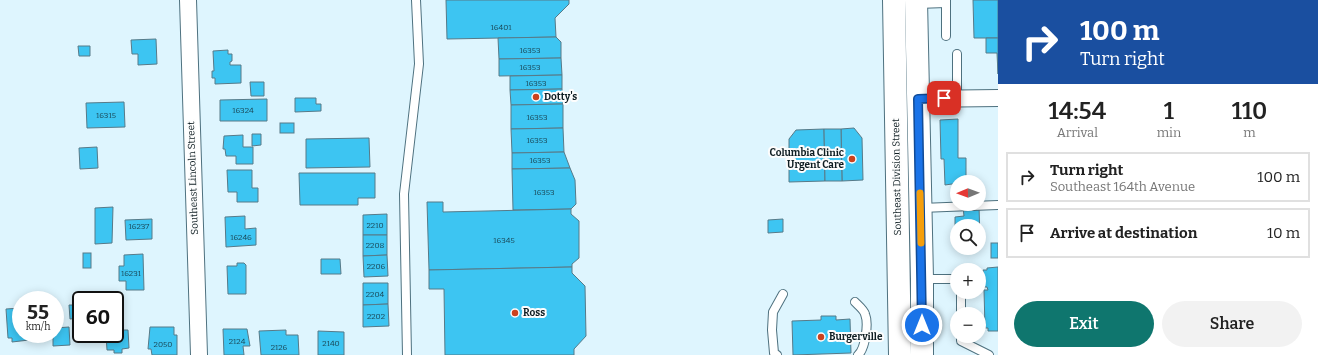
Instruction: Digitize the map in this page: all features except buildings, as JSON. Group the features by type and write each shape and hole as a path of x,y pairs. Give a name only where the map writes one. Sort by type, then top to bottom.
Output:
{"main road":[{"name":"Southeast Division Street","path":"894,0 900,355"},
{"path":"916,2 922,279 922,355"},
{"path":"896,66 908,95 912,98 918,99"}],"street":[{"name":"Southeast Lincoln Street","path":"188,0 199,355"},
{"path":"918,99 998,98"}],"lane":[{"path":"407,355 404,194 419,64 416,0"},
{"path":"916,2 946,2 946,36"},
{"path":"957,54 957,98"},
{"path":"920,208 998,205"},
{"path":"922,279 950,279"},
{"path":"777,355 774,353 772,312 782,294"},
{"path":"855,302 865,314 866,338 861,352 858,355"},
{"path":"965,343 989,355"}],"slow traffic":[{"path":"920,193 921,243"}],"place":[{"name":"Dotty's","path":"536,97"},
{"name":"Columbia Clinic Urgent Care","path":"852,159"},
{"name":"Ross","path":"515,313"},
{"name":"Burgerville","path":"821,337"}],"route":[{"path":"922,325 918,99 944,98"}]}
